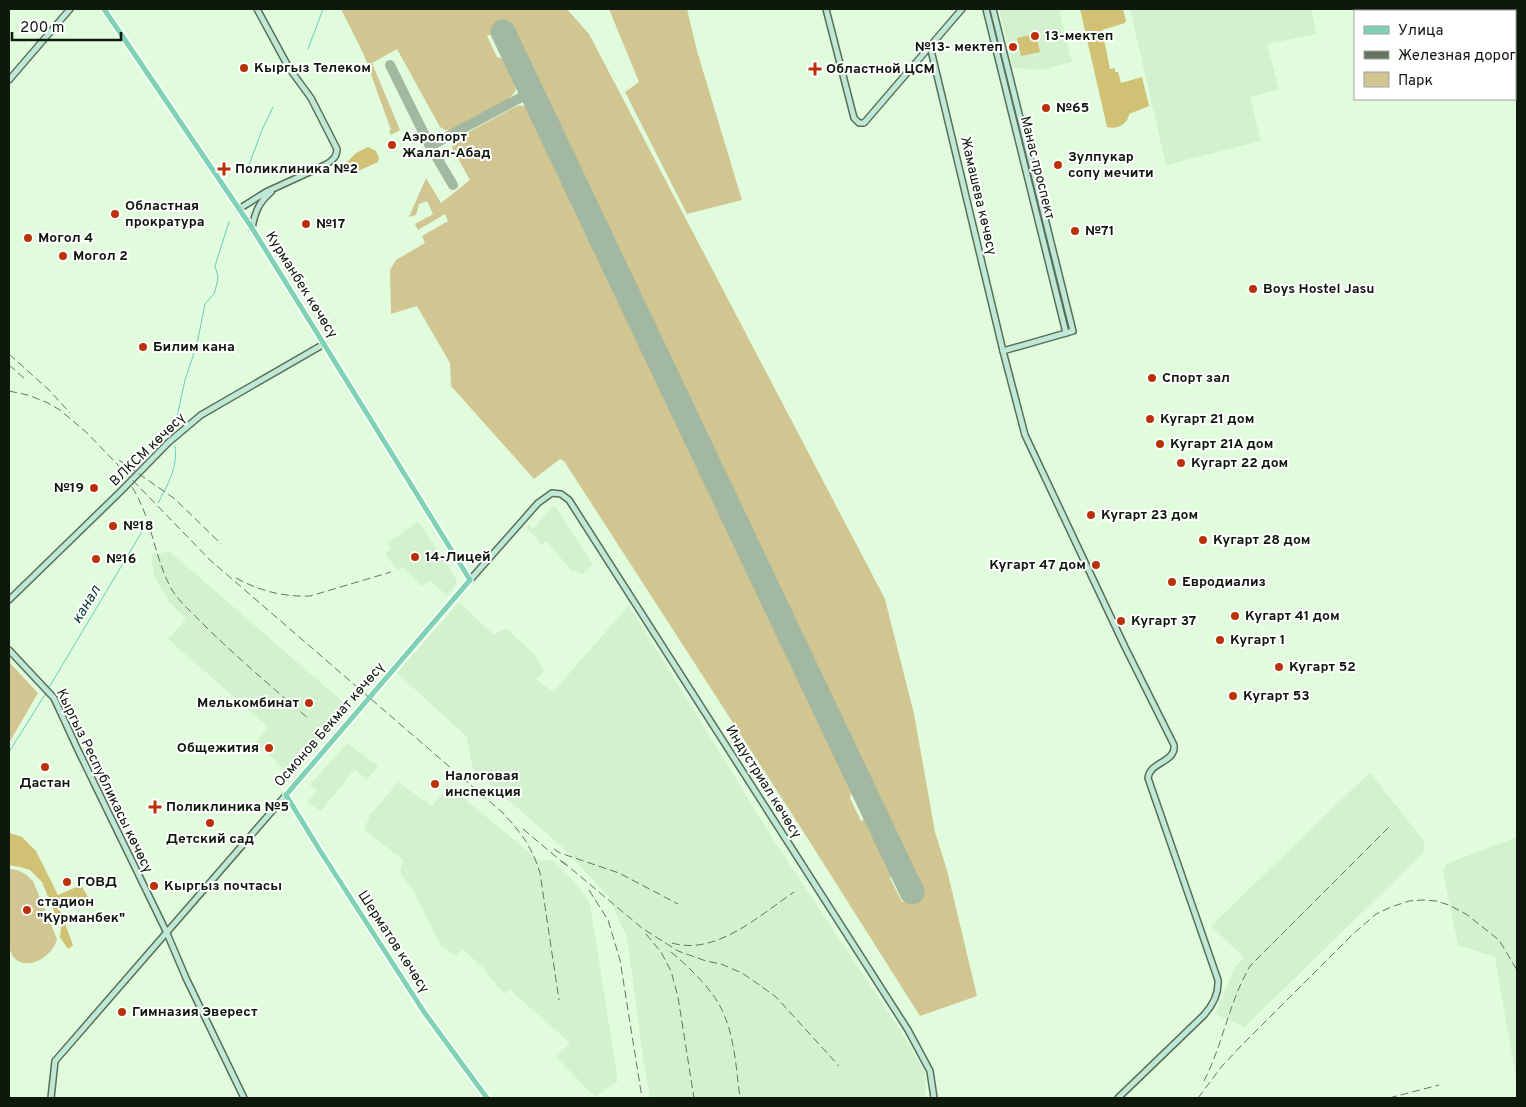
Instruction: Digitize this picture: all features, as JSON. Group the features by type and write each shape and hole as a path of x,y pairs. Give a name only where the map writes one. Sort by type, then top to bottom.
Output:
{"main road":[{"path":"9,80 70,9"},
{"name":"Курманбек көчөсү","path":"104,9 252,228 470,580"},
{"path":"239,209 260,196 330,162 337,153 311,98 290,68 257,9"},
{"path":"826,9 854,118 860,123 864,123 962,9"},
{"name":"Манас проспект","path":"986,9 1066,333"},
{"path":"993,9 1074,331 1003,351"},
{"path":"991,27 997,25"},
{"name":"Жамашева көчөсү","path":"930,46 1003,351 1026,435 1174,745 1175,751 1173,756 1152,768 1148,778 1218,980 1215,1000 1204,1015 1118,1098"},
{"path":"997,53 1004,51"},
{"path":"1010,102 1016,101"},
{"path":"252,228 259,205 276,188"},
{"name":"ВЛКСМ көчөсү","path":"9,600 169,442 201,415 324,344"},
{"name":"Индустриал көчөсү","path":"470,580 538,504 552,493 561,494 576,510 908,1030 930,1071 934,1098"},
{"name":"Осмонов Бекмат көчөсү","path":"52,1098 55,1061 470,580"},
{"name":"Кыргыз Республикасы көчөсү","path":"9,650 54,698 244,1098"},
{"name":"Шерматов көчөсү","path":"286,795 319,850 424,1012 487,1098"}],"shaded area":[{"name":"13-мектеп","path":"999,9 1059,9 1072,62 1042,70 1013,68"},
{"path":"1080,9 1123,9 1125,23 1102,30 1110,69 1115,68 1121,83 1142,77 1149,106 1129,114 1127,121 1118,127 1107,127"},
{"path":"1130,9 1311,9 1317,34 1267,44 1279,89 1250,97 1261,141 1166,165"},
{"path":"1036,34 1040,52 1021,56 1017,38"},
{"path":"368,147 376,151 379,158 378,162 356,172 352,170 347,162 356,153"},
{"path":"554,505 593,564 582,574 574,570 573,572 546,541 542,545 526,527 529,524 533,529"},
{"name":"14-Лицей","path":"418,521 456,579 456,584 447,596 431,581 421,586 403,567 398,570 385,554 391,549 388,543"},
{"path":"169,551 350,708 296,769 284,769 256,742 268,727 168,639 186,619 169,602 154,575 151,556"},
{"path":"459,602 493,634 507,629 533,653 544,671 536,679 553,692 629,605 773,839 900,1030 925,1073 926,1098 650,1098 627,937 608,896 561,846 473,769 467,737 397,673"},
{"path":"347,743 378,766 367,780 355,769 321,811 307,803 317,791 310,785"},
{"path":"1370,772 1425,843 1423,853 1245,1027 1215,1014 1235,967 1244,958 1211,926"},
{"path":"398,782 432,806 449,786 540,861 553,860 575,882 590,904 618,1081 595,1097 556,1057 570,1043 510,990 504,994 484,969 463,949 456,956 440,945 415,894 400,872 403,860 364,830 370,815"},
{"path":"9,833 22,837 36,851 58,895 81,885 88,897 60,910 73,945 68,949 60,937 61,928 42,882 30,870 9,865"},
{"path":"1517,837 1517,1084 1495,957 1458,945 1443,872 1446,864"}],"green space":[{"path":"341,9 567,9 589,34 885,599 914,714 935,832 947,870 977,996 920,1016 564,461 560,459 534,479 451,386 450,363 417,306 391,314 390,270 396,260 425,243 422,236 448,221 445,214 418,230 415,224 433,214 427,201 419,204 416,215 409,217 426,178 441,203 470,180 452,148 454,140 515,107 525,107 530,112 852,788 850,798 861,821 866,818 892,873 890,878 902,902 922,892 509,23 491,31 492,34 487,36 497,57 505,61 512,71 516,88 515,92 507,101 450,130 440,127 397,49 372,63 400,130 391,135 389,131 391,130 364,55"},
{"path":"609,9 687,9 697,51 742,200 687,214 625,92 639,82"},
{"path":"9,662 38,693 9,743"},
{"name":"стадион \"Курманбек\"","path":"9,869 22,872 33,881 57,939 55,945 46,956 34,962 21,962 15,959 9,948"}],"waterway":[{"path":"308,49 323,9"},
{"path":"249,165 273,107"},
{"path":"175,426 185,380 197,344 205,304 214,294 217,283 218,277 215,266 229,222"},
{"path":"158,503 174,469 175,446"},
{"name":"канал","path":"48,689 146,525"},
{"name":"канал","path":"9,752 46,693"}],"taxiway":[{"path":"390,65 430,146 453,185"},
{"path":"430,146 531,92"}],"runway":[{"path":"503,32 912,892"}],"railway":[{"path":"9,354 49,390 70,413"},
{"path":"9,365 25,379"},
{"path":"9,391 28,395 48,403 60,410 86,432 210,560 503,813 516,827 533,855 540,873 559,1000"},
{"path":"119,460 175,499 221,544"},
{"path":"132,487 139,499 161,565 172,590 188,609 231,651 309,719"},
{"path":"236,578 272,592 310,596 391,572"},
{"path":"1204,1081 1211,1067 1237,994 1250,966 1391,825"},
{"path":"523,829 567,866"},
{"path":"554,849 560,853 619,873 678,904"},
{"path":"562,861 642,928 678,951 721,964 742,973 776,997 839,1066"},
{"path":"589,890 608,920 620,960 642,1098"},
{"path":"672,943 688,945 705,944 721,939 752,922 794,892"},
{"path":"1198,1098 1222,1066 1353,934 1376,914 1391,907 1409,901 1423,900 1449,905 1466,914 1499,940 1517,970"},
{"path":"646,934 661,952 671,971 678,997 694,1098"},
{"path":"671,952 692,971 718,1002 722,1010 730,1031 740,1098"},
{"path":"1389,1098 1439,1085"}],"place":[{"name":"13-мектеп","path":"1035,36"},
{"name":"№13- мектеп","path":"1013,47"},
{"name":"Кыргыз Телеком","path":"244,68"},
{"name":"Областной ЦСМ","path":"815,69"},
{"name":"№65","path":"1046,108"},
{"name":"Аэропорт Жалал-Абад","path":"392,145"},
{"name":"Зулпукар сопу мечити","path":"1058,165"},
{"name":"Поликлиника №2","path":"224,169"},
{"name":"Областная прократура","path":"115,214"},
{"name":"№17","path":"306,224"},
{"name":"№71","path":"1075,231"},
{"name":"Могол 4","path":"28,238"},
{"name":"Могол 2","path":"63,256"},
{"name":"Boys Hostel Jasu","path":"1253,289"},
{"name":"Билим кана","path":"143,347"},
{"name":"Спорт зал","path":"1152,378"},
{"name":"Кугарт 21 дом","path":"1150,419"},
{"name":"Кугарт 21А дом","path":"1160,444"},
{"name":"Кугарт 22 дом","path":"1181,463"},
{"name":"№19","path":"94,488"},
{"name":"Кугарт 23 дом","path":"1091,515"},
{"name":"№18","path":"113,526"},
{"name":"Кугарт 28 дом","path":"1203,540"},
{"name":"14-Лицей","path":"415,557"},
{"name":"№16","path":"96,559"},
{"name":"Кугарт 47 дом","path":"1096,565"},
{"name":"Евродиализ","path":"1172,582"},
{"name":"Кугарт 41 дом","path":"1235,616"},
{"name":"Кугарт 37","path":"1121,621"},
{"name":"Кугарт 1","path":"1220,640"},
{"name":"Кугарт 52","path":"1279,667"},
{"name":"Кугарт 53","path":"1233,696"},
{"name":"Мелькомбинат","path":"309,703"},
{"name":"Общежития","path":"269,748"},
{"name":"Дастан","path":"45,767"},
{"name":"Налоговая инспекция","path":"435,784"},
{"name":"Поликлиника №5","path":"155,807"},
{"name":"Детский сад","path":"210,823"},
{"name":"ГОВД","path":"67,882"},
{"name":"Кыргыз почтасы","path":"154,886"},
{"name":"стадион \"Курманбек\"","path":"27,910"},
{"name":"Гимназия Эверест","path":"122,1012"}]}
